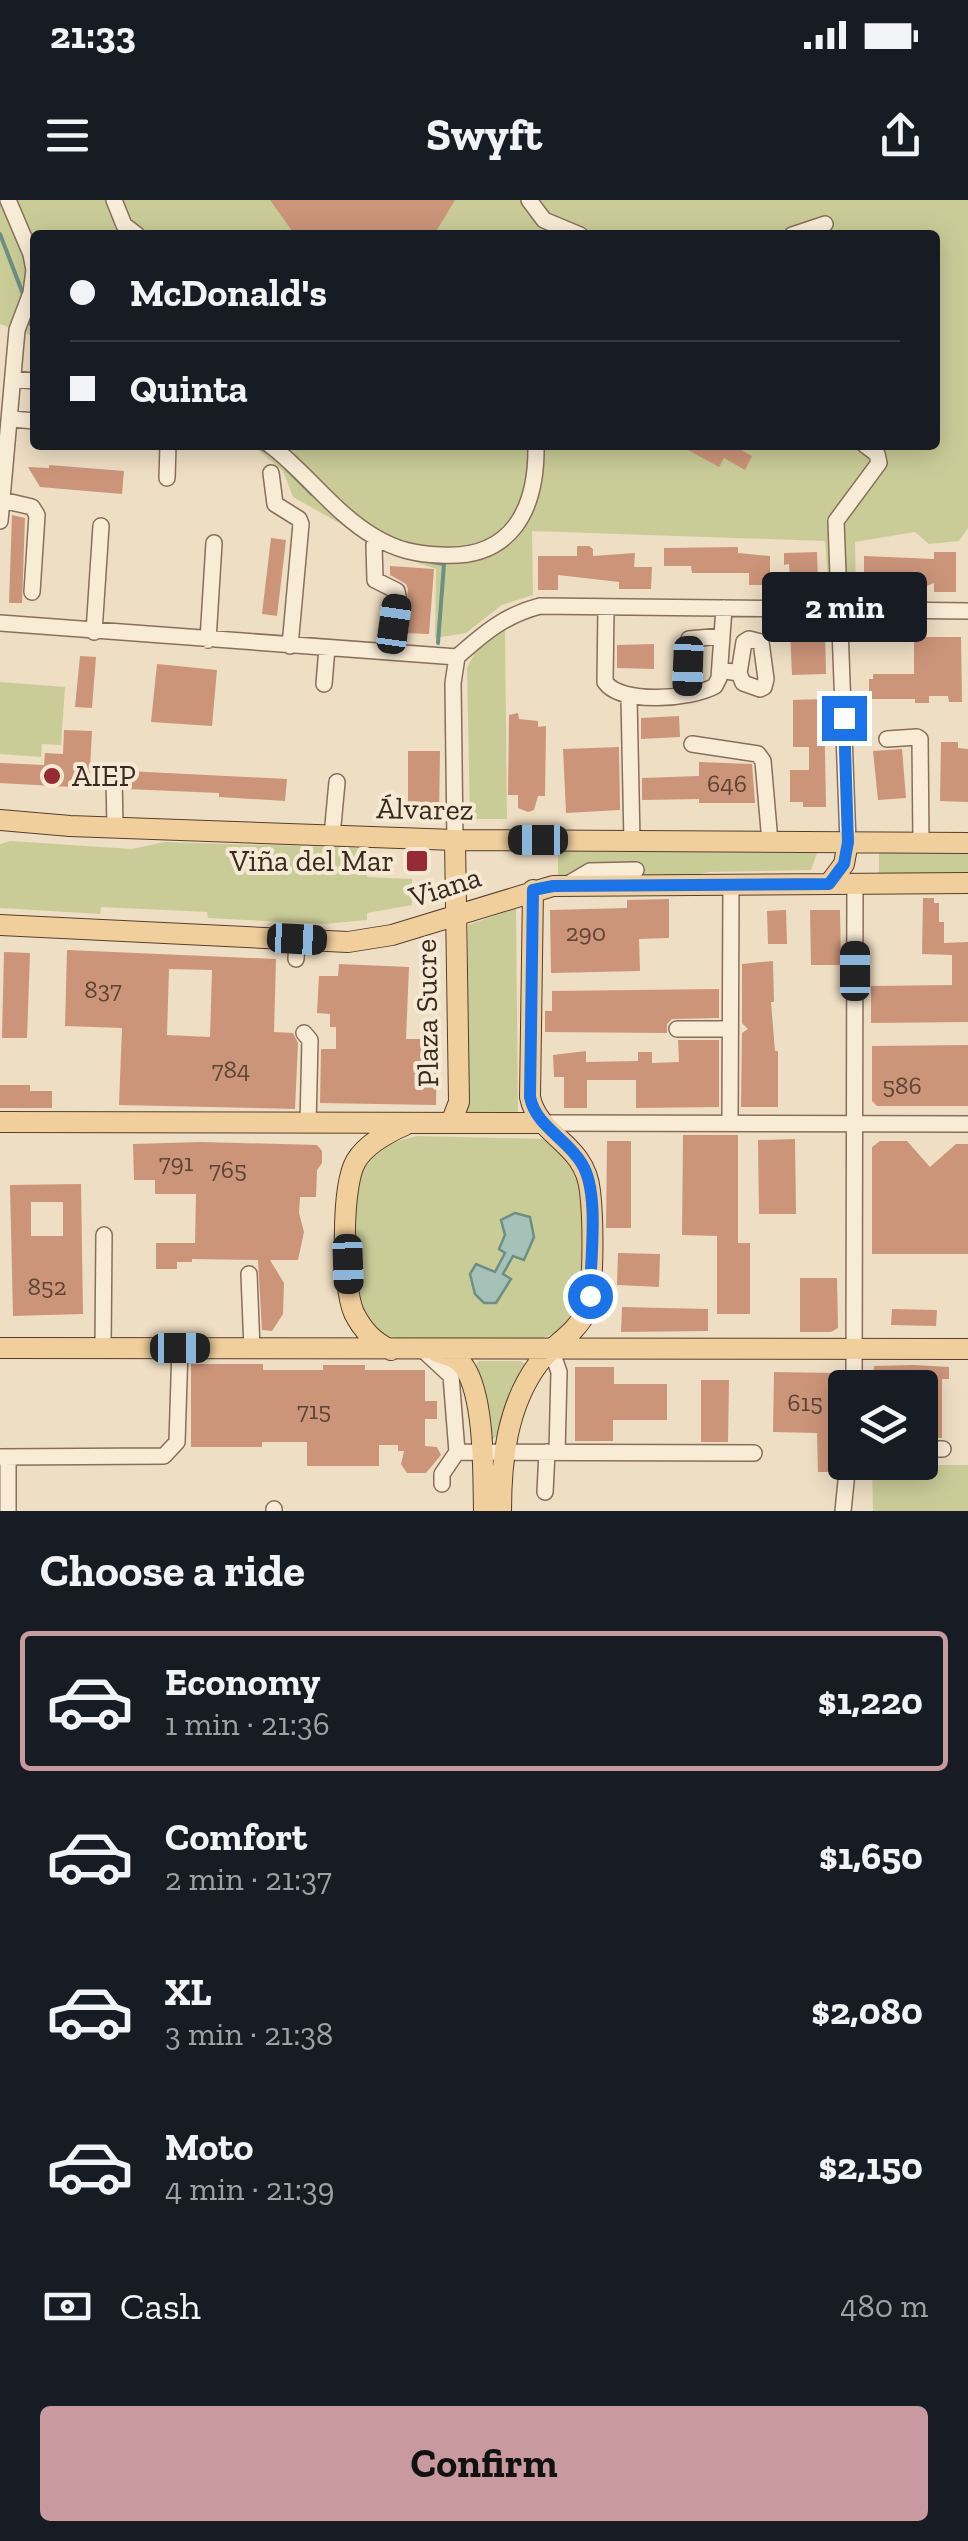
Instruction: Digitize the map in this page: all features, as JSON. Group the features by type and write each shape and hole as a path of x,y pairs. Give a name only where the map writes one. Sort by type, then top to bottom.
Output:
{"main road":[{"name":"Álvarez","path":"0,820 455,840 968,843"},
{"path":"0,834 70,826"},
{"name":"Plaza Sucre","path":"451,1123 458,1106 455,840"},
{"path":"829,884 844,864 848,842"},
{"name":"Viana","path":"0,926 297,949 392,935 533,890 565,886 968,883"},
{"path":"484,1511 493,1460 534,1368 574,1330 590,1296 591,1194 587,1172 580,1159 533,1110 530,1097 533,890"},
{"path":"0,1122 544,1124"},
{"path":"391,1350 365,1331 349,1297 345,1195 358,1157 388,1132 406,1124"},
{"path":"0,1348 968,1349"},
{"path":"423,1350 452,1357 466,1369 493,1460 501,1511"}],"street":[{"path":"8,200 30,252"},
{"path":"114,200 124,225 130,230"},
{"path":"529,200 544,220 568,230"},
{"path":"807,230 825,224 821,230"},
{"path":"0,521 14,380 26,308"},
{"path":"14,380 30,381"},
{"path":"10,419 30,421"},
{"path":"167,478 168,450"},
{"path":"277,450 371,534 408,553 460,556 481,553 510,535 536,474 536,450"},
{"path":"848,842 836,522 879,463 872,450"},
{"path":"271,473 275,504 300,519 301,524 290,646"},
{"path":"2,500 32,507 38,514 32,592"},
{"path":"94,632 101,526"},
{"path":"208,640 214,543"},
{"path":"374,545 375,580 397,591 398,596 390,652"},
{"path":"455,840 452,683 457,657 494,624 518,612 540,606 968,611"},
{"path":"606,606 605,682 611,691 629,698 716,686 724,608"},
{"path":"0,623 457,657"},
{"path":"687,693 689,639 722,636"},
{"path":"324,684 327,648"},
{"path":"720,670 739,673"},
{"path":"629,698 632,840"},
{"path":"887,739 920,739 921,842"},
{"path":"692,744 758,754 763,761 770,842"},
{"path":"114,776 115,828"},
{"path":"332,836 337,782"},
{"path":"565,886 590,871 636,870"},
{"path":"855,883 855,1370"},
{"path":"730,1124 732,884"},
{"path":"677,1029 730,1029"},
{"path":"304,1033 310,1040 308,1124"},
{"path":"544,1124 968,1124"},
{"path":"103,1348 104,1235"},
{"path":"250,1274 252,1349"},
{"path":"8,1511 4,1457 150,1457 164,1456 173,1450 177,1442 180,1348"},
{"path":"423,1350 451,1376 457,1452 442,1474 442,1484"},
{"path":"545,1492 559,1372 551,1350"},
{"path":"938,1448 943,1448"},
{"path":"457,1452 493,1460 552,1452 754,1453"},
{"path":"843,1511 846,1480"}],"green space":[{"path":"0,200 968,200 968,528 959,541 929,544 915,532 855,542 856,595 829,594 825,541 532,531 533,595 502,605 466,633 435,638 436,569 398,556 293,497 283,471 258,450 940,450 940,230 30,230 30,335 0,324"},
{"path":"505,630 507,819 470,819 467,669 482,645"},
{"path":"0,682 65,687 61,745 42,744 41,757 0,754"},
{"path":"10,841 132,849 165,842 370,848 367,877 412,879 412,905 367,913 367,920 324,924 208,918 207,912 101,907 100,914 0,908 0,844"},
{"path":"558,851 817,853 811,870 710,872 678,878 558,877"},
{"path":"879,853 968,853 968,873 879,874"},
{"path":"516,908 518,1114 467,1113 468,925"},
{"path":"417,1136 548,1139 572,1161 582,1192 587,1238 581,1303 567,1325 535,1341 455,1342 392,1337 371,1324 360,1302 357,1272 355,1231 360,1176 365,1165 382,1149"},
{"path":"479,1361 526,1364 499,1435 490,1441 476,1365"},
{"path":"938,1465 968,1465 968,1511 873,1511 872,1480 938,1480"}],"shaded area":[{"path":"515,1213 530,1217 534,1237 524,1260 513,1256 503,1274 511,1279 496,1303 484,1303 475,1294 470,1274 476,1264 495,1272 505,1253 499,1249 505,1235 501,1220"}],"building":[{"path":"270,200 455,200 437,230 291,230"},
{"path":"688,450 741,450 752,456 745,470 724,458 719,467"},
{"path":"28,467 124,471 122,494 40,487"},
{"path":"12,515 25,518 22,603 9,603"},
{"path":"271,538 286,540 277,616 262,614"},
{"path":"577,546 589,546 593,556 635,553 634,567 652,567 651,589 619,589 619,582 558,575 558,590 538,590 538,556 577,556"},
{"path":"738,547 738,553 770,556 770,585 749,585 749,573 692,573 691,566 664,566 664,548"},
{"path":"817,552 818,579 790,580 784,553"},
{"path":"934,552 956,552 956,592 934,592 934,583 910,593 906,576 880,576 874,591 868,592 864,587 864,556 934,559"},
{"path":"390,566 434,569 429,634 404,633 408,589 390,575"},
{"path":"825,630 826,674 792,675 790,631"},
{"path":"914,637 961,637 962,702 949,702 948,696 929,696 929,703 915,703 915,699 869,699 869,679 873,679 873,674 914,674"},
{"path":"654,644 654,669 617,668 617,645"},
{"path":"80,656 96,657 92,708 75,707"},
{"path":"157,664 217,670 212,726 151,722"},
{"path":"824,699 826,807 803,807 803,802 790,802 790,770 809,770 809,747 793,747 793,700"},
{"path":"518,713 519,719 546,726 545,796 538,796 534,810 528,812 518,808 518,795 508,795 509,715"},
{"path":"679,716 680,737 641,739 641,718"},
{"path":"64,730 92,731 89,788 0,783 0,763 44,765 45,753 63,754"},
{"path":"941,742 958,742 958,748 968,749 968,802 940,801"},
{"path":"619,747 620,810 566,813 563,749"},
{"path":"902,749 906,798 878,800 873,751"},
{"path":"408,751 440,751 439,815 408,814"},
{"path":"699,762 752,764 755,803 642,800 642,778 699,776"},
{"path":"127,771 287,779 285,801 219,797 219,793 126,789"},
{"path":"923,898 934,898 934,903 939,903 944,943 968,942 968,1022 871,1023 871,986 952,985 952,955 922,954"},
{"path":"669,899 669,938 639,939 640,971 551,973 550,910 627,908 627,900"},
{"path":"786,910 787,944 768,944 767,911"},
{"path":"810,910 840,910 841,965 811,965"},
{"path":"67,950 276,959 274,1032 293,1033 298,1043 295,1109 119,1105 122,1028 65,1026","holes":["169,969 212,970 210,1037 167,1035"]},
{"path":"4,952 30,953 27,1038 2,1038"},
{"path":"773,961 771,1002 778,1051 778,1107 741,1107 742,1033 748,1029 742,1023 742,964"},
{"path":"339,964 409,967 406,1039 437,1039 436,1105 320,1103 321,1049 336,1049 336,1027 330,1027 330,1014 317,1013 319,976 338,976"},
{"path":"719,989 719,1018 672,1019 667,1024 667,1033 545,1032 545,1011 552,1011 552,991"},
{"path":"678,1040 719,1040 719,1107 636,1108 636,1080 587,1080 587,1108 564,1108 564,1077 554,1077 553,1055 586,1051 586,1062 638,1061 638,1052 652,1052 652,1063 679,1062"},
{"path":"968,1045 968,1106 877,1106 872,1101 872,1046"},
{"path":"0,1085 30,1085 30,1091 52,1091 52,1108 0,1108"},
{"path":"683,1135 738,1135 738,1243 750,1243 750,1314 717,1314 717,1236 682,1235"},
{"path":"795,1139 796,1214 759,1214 758,1140"},
{"path":"607,1141 631,1141 631,1228 606,1228"},
{"path":"880,1141 907,1141 930,1167 956,1144 968,1144 968,1254 872,1254 872,1147"},
{"path":"133,1144 317,1145 322,1151 316,1197 300,1197 304,1232 298,1260 270,1260 284,1283 283,1314 272,1331 262,1330 258,1260 192,1259 177,1262 177,1269 156,1269 156,1243 195,1243 196,1194 155,1194 155,1180 134,1180"},
{"path":"81,1184 83,1314 13,1316 10,1185","holes":["31,1202 63,1202 63,1236 31,1236"]},
{"path":"618,1253 660,1254 659,1287 617,1285"},
{"path":"800,1278 837,1278 838,1328 831,1332 800,1332"},
{"path":"622,1307 708,1309 708,1331 621,1332"},
{"path":"892,1309 937,1310 936,1326 891,1325"},
{"path":"191,1364 263,1364 263,1370 365,1365 365,1370 425,1370 425,1401 437,1401 437,1419 425,1419 425,1446 437,1447 441,1455 426,1473 407,1473 401,1464 404,1451 398,1451 398,1445 379,1445 379,1466 307,1466 307,1442 262,1442 262,1447 191,1447"},
{"path":"874,1366 949,1367 949,1379 942,1379 942,1438 938,1438 938,1370 874,1370"},
{"path":"575,1367 614,1367 614,1384 667,1384 667,1420 613,1420 613,1441 575,1441"},
{"path":"774,1372 828,1373 828,1472 818,1472 817,1433 773,1432"},
{"path":"701,1380 729,1380 728,1442 701,1442"}],"waterway":[{"path":"0,234 23,294"},
{"path":"26,318 30,323"},
{"path":"264,450 269,453"},
{"path":"287,469 312,494"},
{"path":"432,562 444,564 438,643"}],"place":[{"name":"AIEP","path":"52,776"},
{"name":"Viña del Mar","path":"417,861"}],"route":[{"path":"590,1296 591,1194 587,1172 580,1159 533,1110 530,1097 533,890 553,886 829,884 847,857 844,718"}]}
